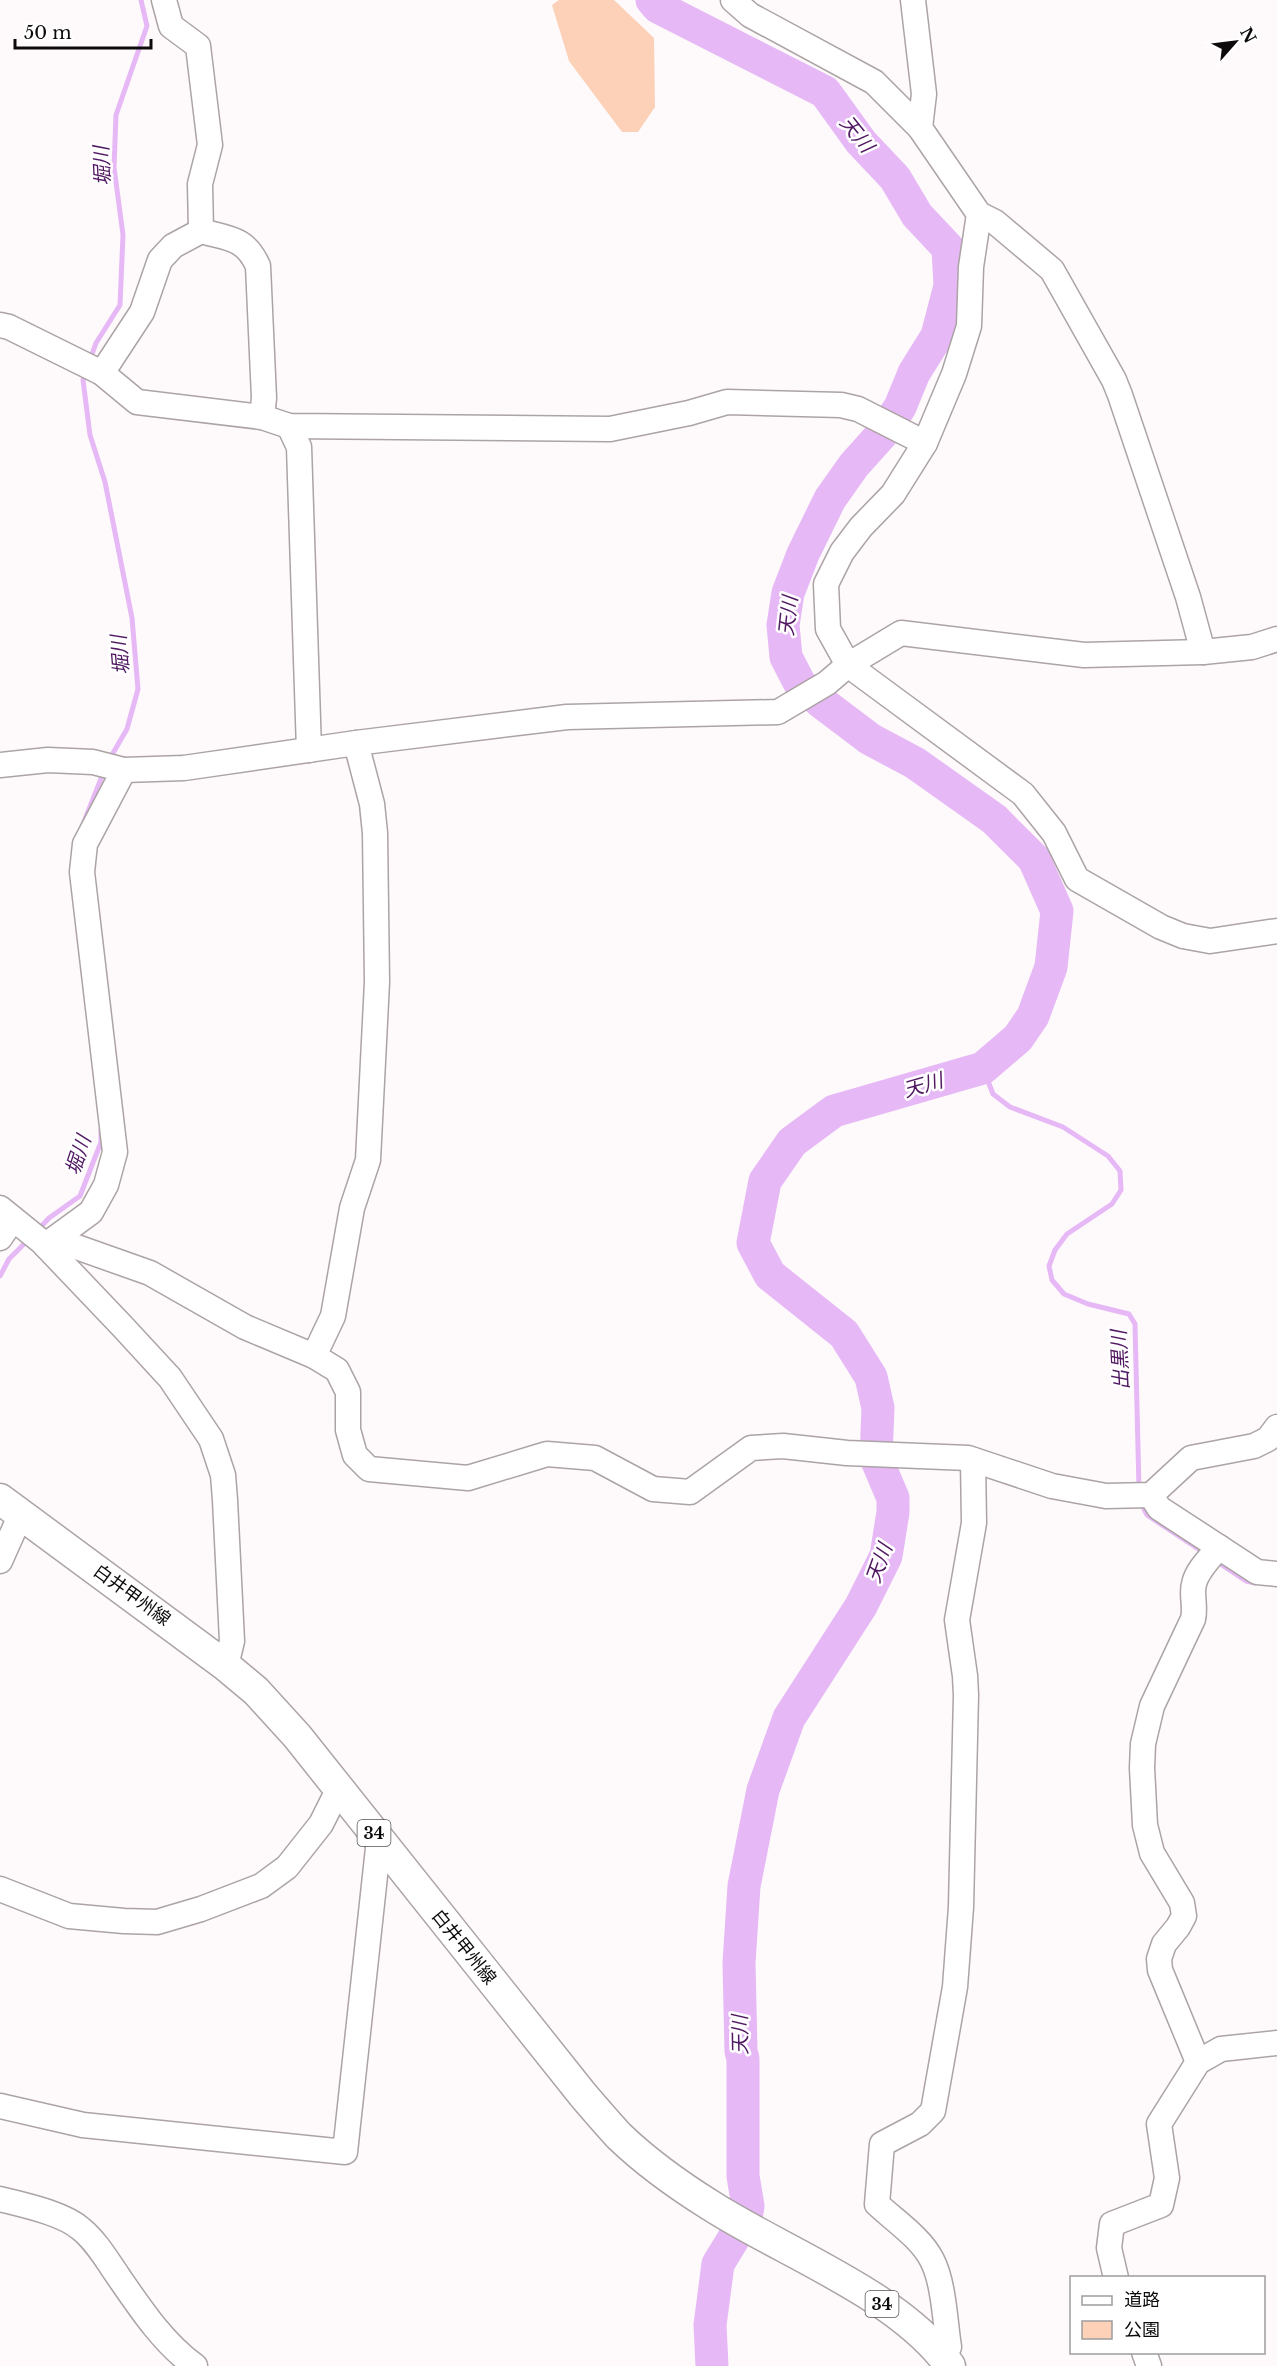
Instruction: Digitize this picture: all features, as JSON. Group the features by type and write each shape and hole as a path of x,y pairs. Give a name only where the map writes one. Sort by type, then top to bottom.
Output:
{"main road":[{"name":"白井甲州線","path":"10,1506 226,1666 256,1691 297,1736 620,2137 652,2164 711,2205 880,2302 917,2331 947,2361"}],"street":[{"path":"164,0 171,27 198,46 210,145 200,184 201,231"},
{"path":"732,0 750,15 874,82 920,128 979,214 995,222 1052,270 1114,380 1188,597 1203,652"},
{"path":"913,0 924,94 920,128"},
{"path":"979,214 971,267 969,326 950,385 918,439 893,494 861,527 842,552 826,584 828,629 848,665 1023,794 1054,833 1077,879 1161,927 1183,936 1210,941 1277,932"},
{"path":"100,372 142,312 160,260 173,246 201,231 242,243 251,251 258,266 264,398 262,417"},
{"path":"0,325 9,327 100,372 137,402 262,417 289,426 610,429 689,413 727,402 841,405 858,409 918,439"},
{"path":"289,426 299,447 309,750"},
{"path":"0,765 48,760 111,767 184,768 356,743 567,717 778,712 827,683 848,665 902,633 1084,655 1203,652 1252,647 1277,639"},
{"path":"314,1356 333,1316 352,1208 368,1160 377,982 375,833 372,804 356,743"},
{"path":"47,1242 91,1212 106,1185 115,1152 82,872 85,844 111,767"},
{"path":"8,1223 47,1242 150,1274 245,1327 314,1356 337,1370 348,1392 348,1430 355,1455 369,1469 468,1478 547,1454 595,1458 653,1489 690,1492 751,1448 783,1446 847,1453 973,1460 1052,1485 1106,1496 1143,1496 1257,1572 1277,1574"},
{"path":"47,1242 170,1378 211,1439 223,1475 225,1500 232,1641 226,1666"},
{"path":"1143,1496 1191,1458 1254,1446 1268,1439 1277,1428"},
{"path":"947,2361 949,2347 938,2278 933,2262 924,2248 877,2204 882,2144 920,2124 933,2111 955,1987 961,1907 966,1695 966,1676 957,1620 974,1523 973,1460"},
{"path":"0,1561 10,1506"},
{"path":"1198,2062 1160,1970 1159,1959 1164,1944 1184,1916 1182,1903 1152,1853 1145,1825 1142,1768 1143,1744 1152,1706 1193,1619 1196,1607 1193,1586 1203,1567 1218,1547"},
{"path":"0,1889 69,1916 157,1922 201,1910 261,1886 287,1867 321,1824 333,1800 342,1792"},
{"path":"0,2106 83,2125 345,2152 379,1839"},
{"path":"1116,2276 1108,2248 1112,2224 1161,2205 1167,2178 1159,2124 1198,2062 1221,2049 1277,2043"},
{"path":"0,2199 46,2211 81,2228 102,2252 137,2304 177,2353 195,2366"}],"green space":[{"path":"559,0 614,0 654,38 655,107 638,132 622,132 569,61 552,5"}],"waterway":[{"name":"堀川","path":"90,360 96,343 120,305 123,235 114,167 116,115 147,26 141,0"},
{"name":"天川","path":"652,0 658,7 825,92 861,142 895,178 917,215 948,248 950,286 937,336 914,373 900,407 881,435 854,465 830,499 803,554 788,593 783,625 786,657 800,684 821,702 870,739 915,763 994,819 1034,859 1057,911 1051,967 1033,1016 1018,1038 983,1068 834,1111 792,1142 765,1181 753,1243 770,1275 844,1334 871,1377 878,1408 876,1458 893,1498 893,1512 886,1556 861,1606 789,1718 763,1790 744,1886 739,1963 743,2059 743,2176 748,2206 746,2218 718,2264 710,2325 712,2366"},
{"name":"堀川","path":"86,371 83,380 90,435 105,482 132,618 138,689 127,729 109,760"},
{"name":"堀川","path":"82,827 104,771"},
{"name":"出黒川","path":"983,1068 993,1094 1010,1107 1063,1127 1108,1156 1120,1171 1121,1190 1112,1204 1067,1234 1055,1250 1049,1266 1052,1280 1064,1294 1088,1304 1129,1314 1135,1324 1139,1489"},
{"name":"堀川","path":"37,1231 49,1218 80,1196 101,1142 101,1130"},
{"name":"堀川","path":"0,1276 9,1259 28,1240"},
{"name":"出黒川","path":"1140,1501 1147,1515 1206,1554"},
{"name":"出黒川","path":"1216,1561 1246,1581 1255,1583"}]}
